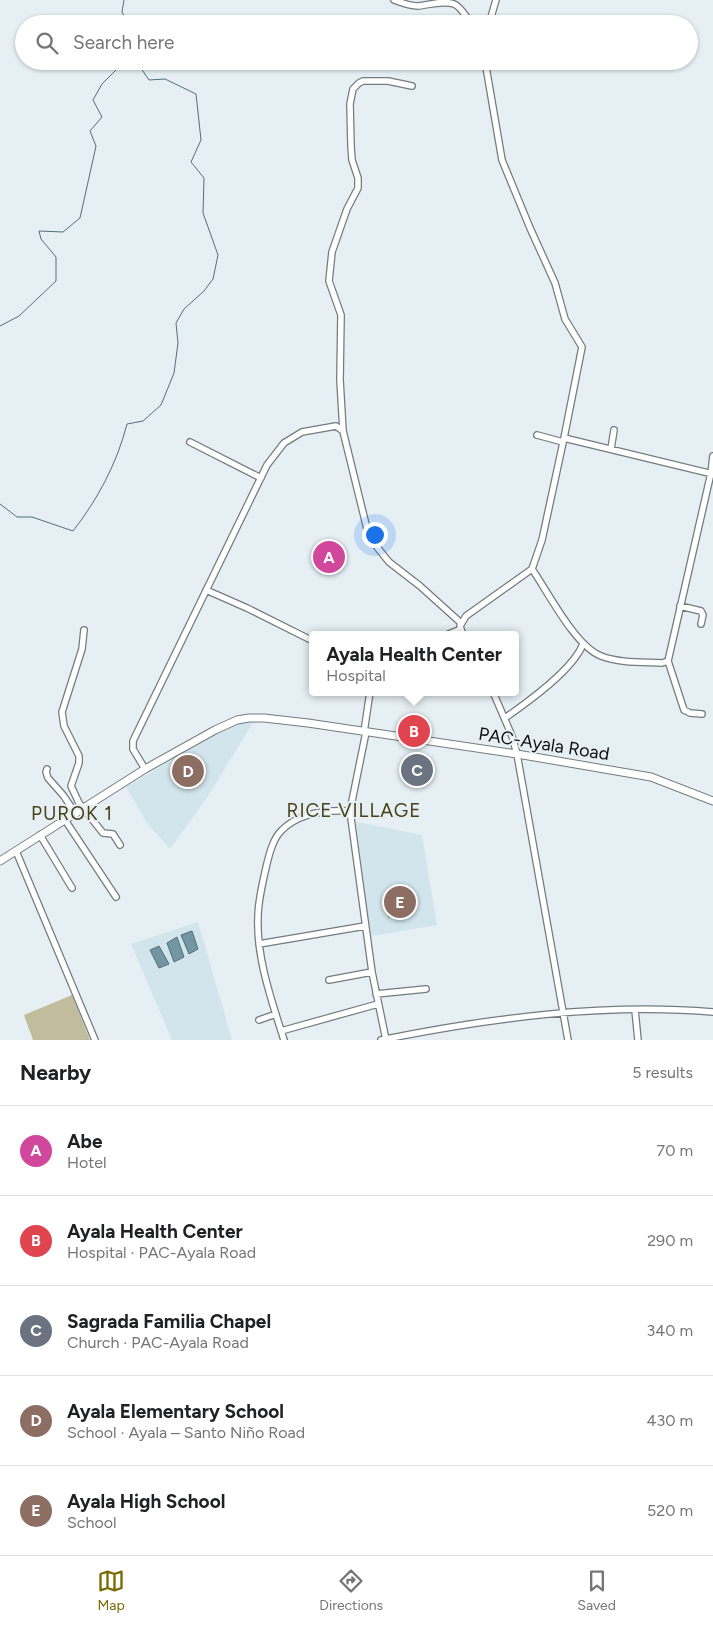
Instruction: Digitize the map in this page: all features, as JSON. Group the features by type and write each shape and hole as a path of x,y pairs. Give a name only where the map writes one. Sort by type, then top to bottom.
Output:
{"street":[{"path":"394,0 415,6 441,2 452,3 458,7 464,15"},
{"path":"492,15 496,0"},
{"path":"412,86 388,81 363,81 355,85 350,96 352,160 358,178 358,188 338,235 331,258 329,276 331,291 341,315 340,380 344,431 370,540 389,562 420,586 462,629 470,614 532,569 542,540 582,347 565,319 555,283 502,160 487,70"},
{"path":"145,769 134,749 133,741 267,465 284,443 302,432 336,426 344,431"},
{"path":"611,449 614,430"},
{"path":"536,435 611,449 712,473"},
{"path":"190,442 261,478"},
{"path":"702,714 690,713 684,710 668,661 712,473 713,456"},
{"path":"532,569 583,644 600,656 616,660 662,664 668,661"},
{"path":"206,590 309,639"},
{"path":"680,606 701,611 703,615 701,624"},
{"path":"84,630 82,649 62,712 64,726 79,756 79,764 71,786 79,803 103,833 112,834 120,845"},
{"path":"505,718 557,677 583,644"},
{"path":"370,696 365,732 350,811 365,926 384,1040 440,1028 565,1013 673,1008 713,1012"},
{"path":"495,696 505,718 517,754 565,1013 568,1040"},
{"name":"PAC-Ayala Road","path":"0,861 145,769 215,730 237,720 249,718 308,723 517,754 651,777 713,801"},
{"path":"47,769 48,778 76,814"},
{"path":"284,1040 260,954 259,944 258,917 261,889 268,859 280,831 292,822 311,814 350,811"},
{"path":"65,820 116,897"},
{"path":"40,835 72,888"},
{"path":"16,851 95,1040"},
{"path":"259,944 365,926"},
{"path":"329,980 372,972"},
{"path":"376,994 426,989"},
{"path":"281,1031 378,1004"},
{"path":"635,1010 638,1040"},
{"path":"259,1020 276,1014"}],"shaded area":[{"path":"254,721 208,796 170,849 147,823 126,787 230,725"},
{"path":"356,822 422,835 437,925 371,936"},
{"path":"410,896 413,914 388,918 385,900"},
{"path":"198,922 232,1040 172,1040 131,944"},
{"path":"72,995 90,1040 33,1040 24,1015"}],"water":[{"path":"192,931 198,949 189,954 181,935"},
{"path":"177,937 184,957 174,962 167,943"},
{"path":"159,946 169,964 159,968 150,950"}],"waterway":[{"path":"124,0 122,12 124,15"},
{"path":"0,326 19,316 56,281 56,257 41,239 39,231 63,232 80,218 96,146 90,131 102,117 93,100 102,84 116,70"},
{"path":"0,504 17,517 32,517 73,531 91,506 106,480 118,453 127,424 143,421 161,405 174,373 178,343 176,323 184,309 204,291 213,279 218,255 203,213 204,178 191,162 201,140 196,94 165,79 149,80 142,70"}],"place":[{"name":"Abe","path":"329,557"},
{"name":"Ayala Health Center","path":"414,731"},
{"name":"Sagrada Familia Chapel","path":"417,770"},
{"name":"Ayala Elementary School","path":"188,771"},
{"name":"Ayala High School","path":"400,902"}],"district":[{"name":"RICE VILLAGE","path":"354,810"},
{"name":"PUROK 1","path":"72,813"}]}
